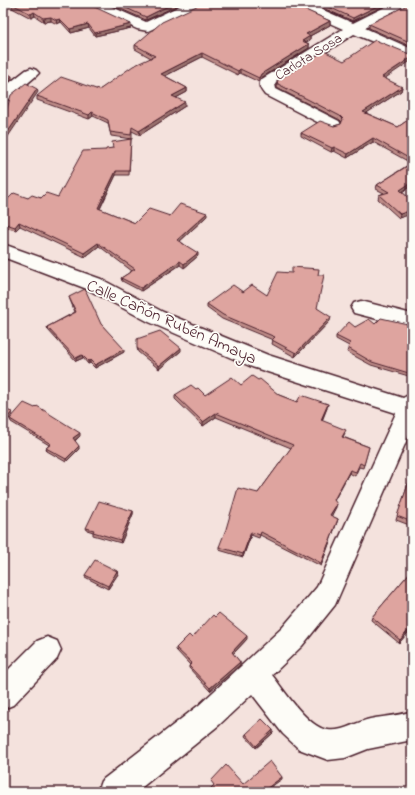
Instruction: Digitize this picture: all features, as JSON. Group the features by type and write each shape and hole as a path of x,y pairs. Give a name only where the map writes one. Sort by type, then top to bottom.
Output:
{"street":[{"path":"92,3 142,26 148,27 197,3"},
{"path":"296,3 412,54"},
{"name":"Carlota Sosa","path":"333,124 270,92 267,87 268,82 313,52 354,28 404,3"},
{"path":"3,96 31,73"},
{"name":"Calle Cañón Rubén Amaya","path":"3,250 94,284 156,317 260,361 411,406"},
{"path":"360,308 412,321"},
{"path":"112,792 209,715 292,637 326,596 411,406"},
{"path":"3,695 46,650"},
{"path":"253,673 293,724 309,739 328,745 345,743 368,734 412,725"}],"building":[{"path":"86,3 131,24 95,33 88,24 70,29 60,19 56,20 51,17 43,18 34,12 31,14 12,4"},
{"path":"115,3 174,3 146,17"},
{"path":"203,3 290,3 330,21 306,34 310,36 302,41 309,44 261,74 259,78 240,69 238,71 202,53 161,74 187,88 172,96 185,102 139,131 132,127 131,135 110,132 108,120 92,112 89,115 37,96 61,77 99,90 133,66 155,56 135,45 162,22"},
{"path":"320,3 383,3 353,18"},
{"path":"411,3 412,43 369,24"},
{"path":"375,40 412,55 412,57 382,77 402,87 363,112 398,127 412,117 412,160 373,138 348,154 301,133 320,121 334,126 341,124 343,119 340,116 278,84 277,81 324,51 344,61"},
{"path":"3,71 12,76 3,82"},
{"path":"26,83 37,89 3,139 3,122 11,95"},
{"path":"131,139 129,171 116,171 98,208 135,223 149,209 170,216 180,204 207,213 177,240 198,253 184,264 180,261 141,288 121,278 135,269 98,243 84,253 19,222 15,227 3,223 3,202 5,202 14,193 28,198 32,195 41,198 46,193 58,197 83,151 106,150 113,148 112,142"},
{"path":"412,163 412,182 400,190 412,201 412,210 400,214 379,195 389,192 377,185"},
{"path":"292,267 319,269 318,275 324,275 317,308 331,317 296,353 272,340 275,337 223,315 207,304 233,285 243,292 252,285 267,295 278,272 292,273"},
{"path":"85,289 101,324 124,349 95,365 82,355 76,358 47,327 76,312 69,297"},
{"path":"381,318 412,325 412,374 372,362 348,348 350,343 336,336 349,322 355,327 369,319 375,324"},
{"path":"160,331 181,348 159,366 137,348 137,339"},
{"path":"252,376 258,380 260,379 279,395 297,402 301,395 328,404 321,420 346,430 342,437 369,447 364,465 360,463 356,472 350,470 334,500 337,504 330,515 338,519 321,563 261,532 260,535 251,532 243,554 219,547 238,488 258,493 293,445 216,413 203,422 175,395 191,385 196,389 198,388 205,395 232,377 241,385"},
{"path":"24,403 35,408 37,406 80,433 73,438 79,446 66,459 46,448 51,444 10,419"},
{"path":"3,409 12,412 3,423"},
{"path":"412,473 412,522 397,516"},
{"path":"99,501 133,511 120,540 93,532 94,530 86,528"},
{"path":"95,560 117,571 108,586 85,575"},
{"path":"412,570 412,626 400,640 372,617"},
{"path":"219,613 247,636 232,652 240,662 210,688 189,666 192,663 176,648 189,635 192,638 213,615 215,617"},
{"path":"262,719 273,730 256,746 246,734"},
{"path":"270,761 282,777 262,792 207,792 214,785 211,781 226,765 243,784"}]}
